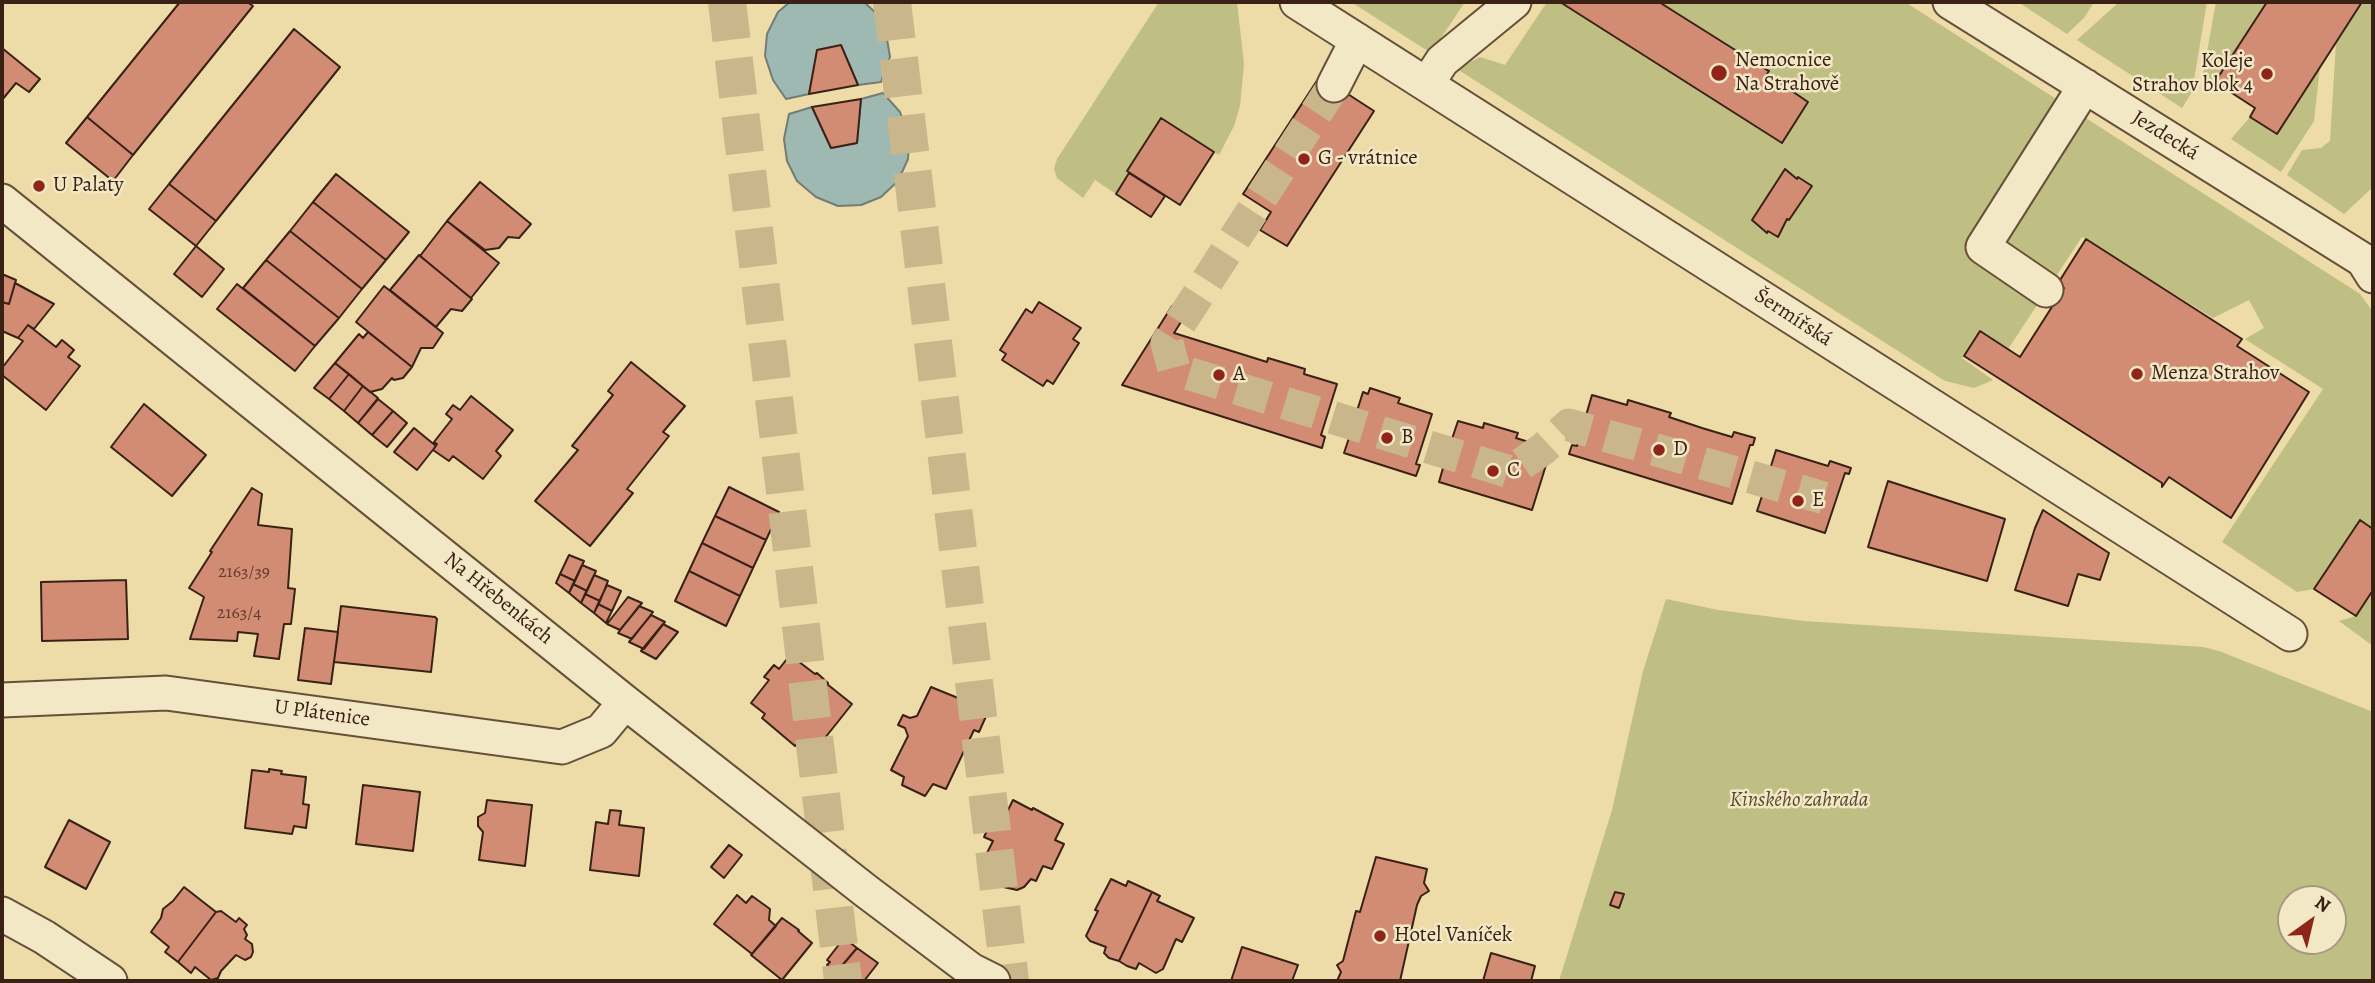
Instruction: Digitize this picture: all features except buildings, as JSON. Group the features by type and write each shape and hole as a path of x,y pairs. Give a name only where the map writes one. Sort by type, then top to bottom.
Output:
{"street":[{"name":"Šermířská","path":"1297,2 2290,634"},
{"path":"1427,84 1442,61 1514,2"},
{"name":"Jezdecká","path":"1950,2 2370,260"},
{"path":"1334,85 1357,40"},
{"path":"2046,290 1983,247 2085,86"},
{"name":"Na Hřebenkách","path":"2,201 625,702 866,891 971,970 993,981"},
{"path":"2,231 45,234"},
{"name":"U Plátenice","path":"2,700 166,693 562,747 601,731 625,702"},
{"path":"2,914 44,937 110,981"}],"green space":[{"path":"1159,2 1237,2 1244,64 1240,106 1234,126 1219,155 1161,119 1127,171 1129,173 1116,194 1095,180 1083,198 1057,178 1054,169 1057,159"},
{"path":"1351,2 1465,2 1431,53"},
{"path":"1547,2 1559,2 1781,143 1808,102 1767,74 1768,70 1659,2 1905,2 2360,294 2373,312 2373,529 2359,520 2314,589 2297,592 2222,542 2323,389 2245,339 2264,328 2249,300 2213,318 2082,237 2008,349 1980,331 1962,358 1993,380 1974,388 1945,381 1457,69 1480,57 1505,65","holes":["1785,169 1811,186 1789,220 1787,219 1778,237 1768,231 1766,233 1752,220"]},
{"path":"2094,2 2084,18 2067,34 2021,4"},
{"path":"2119,2 2207,2 2192,92 2182,108 2077,40"},
{"path":"2216,2 2267,2 2215,82 2203,74"},
{"path":"2362,2 2373,2 2373,187 2344,214 2287,175 2302,150 2321,148 2330,141 2336,42"},
{"path":"2320,67 2314,121 2281,172 2231,139 2250,117 2276,133"},
{"path":"2373,590 2373,646 2339,621 2356,616"},
{"name":"Kinského zahrada","path":"1666,599 1718,610 1804,621 2203,647 2373,712 2373,981 1559,981 1612,810 1643,671"}],"water":[{"path":"790,2 864,2 876,13 886,33 890,57 881,82 858,85 841,46 818,50 809,94 786,99 773,80 765,56 767,34 778,12"},
{"path":"883,93 900,112 909,136 908,159 898,181 881,197 861,205 838,206 816,197 797,181 787,161 784,139 789,114 812,107 831,148 857,143 861,99"}],"tunnel":[{"path":"727,2 843,981"},
{"path":"892,2 1010,981"},
{"path":"1334,85 1167,343 1174,369 1510,472 1543,449 1569,425 1824,498"}],"place":[{"name":"Nemocnice Na Strahově","path":"1719,73"},
{"name":"Koleje Strahov blok 4","path":"2267,74"},
{"name":"G - vrátnice","path":"1304,159"},
{"name":"U Palaty","path":"39,186"},
{"name":"Menza Strahov","path":"2137,374"},
{"name":"A","path":"1219,375"},
{"name":"B","path":"1387,438"},
{"name":"D","path":"1659,450"},
{"name":"C","path":"1493,471"},
{"name":"E","path":"1798,501"},
{"name":"Hotel Vaníček","path":"1380,936"}]}
